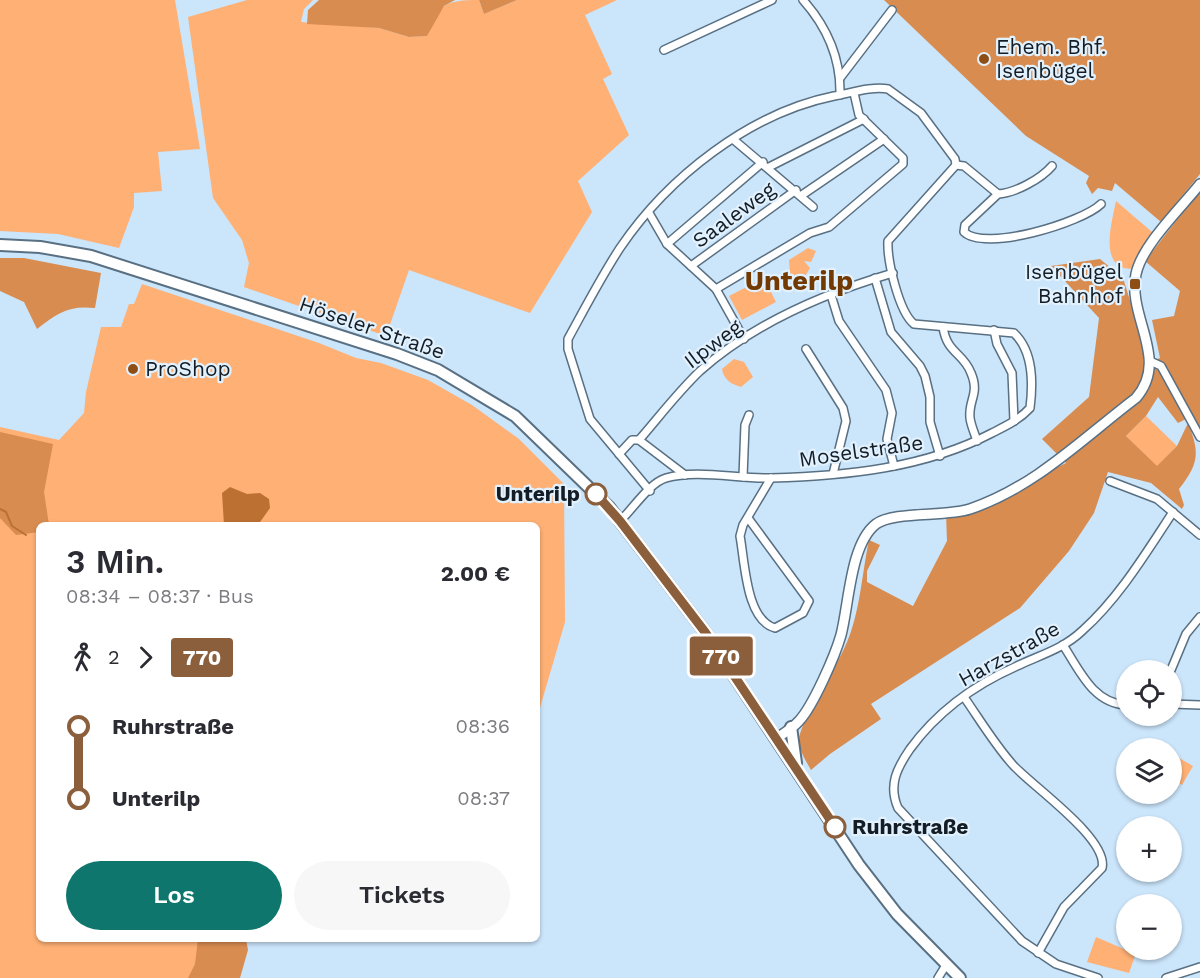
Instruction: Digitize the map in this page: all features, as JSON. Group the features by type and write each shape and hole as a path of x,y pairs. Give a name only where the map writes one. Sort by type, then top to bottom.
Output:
{"main road":[{"path":"777,738 799,721 832,658 841,636 859,551 865,538 876,524 891,518 969,509 1013,491 1036,478 1136,398 1144,389 1149,375 1150,361 1136,295 1135,276 1141,259 1200,184"},
{"name":"Höseler Straße","path":"0,245 40,247 91,256 397,354 438,370 515,416 620,521 705,632 859,865 897,914 960,978"},
{"path":"791,727 796,767"}],"street":[{"path":"663,50 772,0"},
{"path":"803,0 826,28 840,78 840,95"},
{"path":"840,78 892,10"},
{"path":"650,491 590,419 568,349 568,339 620,249 677,183 734,140 785,111 813,100 888,89 921,113 950,151 956,165 964,166 998,194"},
{"path":"716,289 810,233 829,226 903,164 903,158 859,115 854,93"},
{"path":"667,244 766,165 864,119"},
{"name":"Saaleweg","path":"691,266 884,139"},
{"path":"734,140 813,207"},
{"name":"Moselstraße","path":"620,521 663,478 685,475 771,478 833,474 894,466 940,456 977,441 1014,421 1030,408 1031,376 1027,353 1021,339 1014,333 914,324 905,317 887,253 888,241 956,165"},
{"path":"1052,166 1046,174 1006,193 998,194 965,225 964,232 970,238 1028,235 1092,212 1101,204"},
{"path":"649,213 667,244 716,289 744,339"},
{"name":"Ilpweg","path":"639,440 702,369 744,339 793,309 893,273"},
{"path":"875,278 891,332 920,366 924,376 930,397 930,422 940,456"},
{"path":"831,295 839,321 886,390 892,413 888,439 894,466"},
{"path":"943,327 947,345 968,367 974,382 976,391 970,418 977,441"},
{"path":"994,330 997,344 1012,373 1014,421"},
{"path":"806,349 843,408 846,421 833,474"},
{"path":"1150,361 1161,366 1200,437"},
{"path":"743,477 745,425 749,415"},
{"path":"619,454 632,440 639,440 685,475"},
{"path":"748,518 809,601 803,613 775,628 765,625 755,613 740,536 748,518 771,478"},
{"path":"1110,482 1140,491 1173,512 1200,535"},
{"name":"Harzstraße","path":"1098,978 1076,975 1022,941 898,808 894,799 895,776 925,728 964,697 999,675 1063,645 1101,612 1173,512"},
{"path":"1175,660 1186,634 1200,617"},
{"path":"1063,645 1094,692 1106,701 1116,703"},
{"path":"964,697 1013,765 1070,817 1102,855 1102,868 1064,906 1038,953"},
{"path":"1182,704 1200,705"},
{"path":"938,978 946,965"},
{"path":"1166,978 1200,967"}],"shaded area":[{"path":"0,0 175,0 200,149 158,152 162,191 134,193 134,207 119,248 58,234 0,231"},
{"path":"247,0 313,0 304,9 301,22 379,28 409,37 427,36 440,11 445,6 458,1 479,0 484,14 517,0 617,0 585,15 612,74 603,79 629,135 578,181 592,212 530,313 409,270 386,336 244,287 249,263 242,240 213,198 188,17"},
{"path":"319,0 455,0 444,6 427,36 409,37 379,28 307,24 308,10"},
{"path":"479,0 517,0 484,14"},
{"path":"884,0 1200,0 1200,174 1161,222 1115,183 1112,191 1098,188 1092,194 1086,183 1089,176 1026,136"},
{"path":"1200,190 1200,430 1190,417 1178,423 1158,397 1146,416 1126,436 1157,466 1177,446 1188,423 1196,458 1191,472 1179,489 1184,505 1182,509 1151,483 1108,472 1094,513 1069,551 1020,608 871,704 881,719 811,770 801,749 800,735 809,712 841,655 852,628 869,540 880,545 867,571 867,582 913,606 947,541 946,514 969,509 1066,463 1042,439 1089,397 1099,318 1051,266 1100,259 1123,278 1142,339 1144,364 1160,358 1152,320 1174,316 1180,291 1145,261"},
{"path":"1116,201 1152,232 1131,269 1121,267 1114,261 1111,253 1110,231"},
{"path":"808,248 816,251 811,262 804,261 810,268 804,278 799,278 790,273 789,260"},
{"path":"0,258 24,258 101,273 95,308 86,307 64,311 37,329 24,302 0,291"},
{"path":"764,278 776,302 742,320 729,296"},
{"path":"142,284 319,343 356,358 381,363 428,380 472,405 519,439 564,484 565,622 540,708 540,522 36,522 36,942 211,942 210,978 0,978 0,427 59,440 84,413 86,392 101,327 121,327 129,304 134,304"},
{"path":"734,359 744,362 753,377 741,387 728,381 722,369"},
{"path":"1146,416 1177,446 1157,467 1126,436"},
{"path":"0,432 53,444 44,492 49,522 36,522 36,532 16,535 0,518"},
{"path":"230,487 247,494 260,493 269,499 270,508 260,522 224,522 222,493"},
{"path":"1182,760 1193,766 1182,785"},
{"path":"1096,937 1116,946 1116,960 1134,960 1129,973 1087,962"},
{"path":"198,942 247,942 248,950 240,978 188,978 195,964"}],"waterway":[{"path":"0,509 6,512 12,526 26,535"}],"bus line":[{"name":"770","path":"596,494 648,556 705,632 835,827"}],"place":[{"name":"Ehem. Bhf. Isenbügel","path":"984,59"},
{"name":"Isenbügel Bahnhof","path":"1135,284"},
{"name":"ProShop","path":"133,369"},
{"name":"Unterilp","path":"596,494"},
{"name":"Ruhrstraße","path":"835,827"}],"district":[{"name":"Unterilp","path":"799,281"}]}
